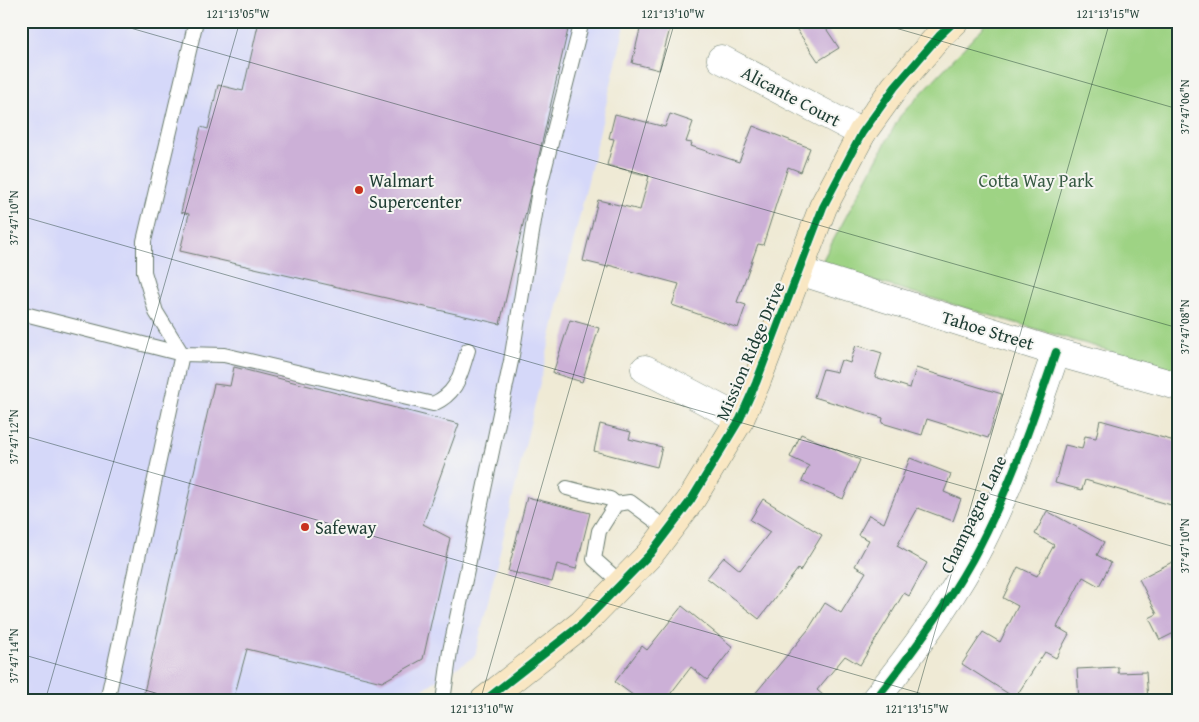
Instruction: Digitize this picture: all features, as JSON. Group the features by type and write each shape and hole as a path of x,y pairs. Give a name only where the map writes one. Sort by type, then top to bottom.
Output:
{"street":[{"name":"Mission Ridge Drive","path":"484,701 582,624 650,554 691,500 740,419 823,207 862,133 895,86 939,36 955,21"},
{"name":"Alicante Court","path":"721,59 862,133"},
{"name":"Tahoe Street","path":"799,271 1056,352 1178,386"},
{"name":"Champagne Lane","path":"874,701 915,650 972,560 1010,481 1056,352"},
{"path":"646,369 740,419"}],"lane":[{"path":"106,701 182,354 156,312 144,272 144,241 196,21"},
{"path":"443,701 450,651 511,361 539,190 582,21"},
{"path":"21,313 182,354 224,355 433,404 445,399 456,386 468,350"},
{"path":"567,488 610,499 616,504 630,502 668,530"},
{"path":"616,504 600,530 594,559 621,582"}],"shaded area":[{"path":"21,21 626,21 475,656 404,701 21,701"}],"green space":[{"name":"Cotta Way Park","path":"989,21 1178,21 1178,371 820,265 900,116"}],"building":[{"name":"Walmart Supercenter","path":"259,21 570,21 500,324 180,251 189,214 181,212 201,127 208,129 218,85 243,91"},
{"path":"642,21 672,21 659,70 632,63"},
{"path":"791,21 821,21 839,48 818,61"},
{"path":"615,114 665,127 670,114 693,122 686,142 692,143 691,146 739,162 753,126 810,148 801,172 788,167 763,245 758,244 737,302 746,305 738,328 672,305 679,284 608,265 608,267 583,261 598,200 640,210 649,176 607,165 614,139 609,138"},
{"path":"570,320 599,328 582,382 553,373"},
{"path":"856,345 882,353 875,377 910,388 916,368 1002,394 988,438 927,419 922,435 882,423 883,418 814,397 823,369 837,372 841,360 850,363"},
{"name":"Safeway","path":"234,367 459,424 423,524 450,538 423,659 382,682 247,649 233,701 142,701 214,384 230,386"},
{"path":"1100,420 1178,442 1178,507 1085,480 1082,490 1055,483 1065,445 1082,449 1085,436 1096,438"},
{"path":"600,424 631,432 629,439 662,447 657,467 594,451"},
{"path":"801,434 860,460 843,499 802,481 809,466 790,457"},
{"path":"910,458 951,474 944,492 961,499 953,521 918,508 897,546 927,563 909,596 904,593 860,665 845,656 817,690 830,701 749,701 808,630 825,603 841,613 866,572 855,566 869,540 858,535 869,515 884,523"},
{"path":"527,497 590,513 576,569 557,564 552,582 508,571"},
{"path":"763,499 822,535 800,571 798,569 759,619 707,578 724,557 740,570 770,532 750,520"},
{"path":"1047,511 1104,542 1097,555 1111,563 1099,586 1083,577 1057,627 1069,634 1056,658 1045,652 1015,698 962,664 983,632 1000,642 1018,606 1003,598 1018,567 1037,576 1054,545 1035,534"},
{"path":"1178,559 1178,631 1160,640 1149,618 1157,614 1139,579"},
{"path":"682,606 733,647 707,680 691,667 665,701 641,701 615,682 642,646 647,650"},
{"path":"1118,667 1118,673 1146,672 1148,701 1079,701 1077,669"}],"cycle path":[{"path":"484,701 582,624 650,554 691,500 740,419 756,383 823,207 862,133 895,87 939,36 955,21"},
{"path":"874,701 926,632 972,560 1008,484 1056,352"}],"place":[{"name":"Walmart Supercenter","path":"359,190"},
{"name":"Safeway","path":"305,527"}]}
